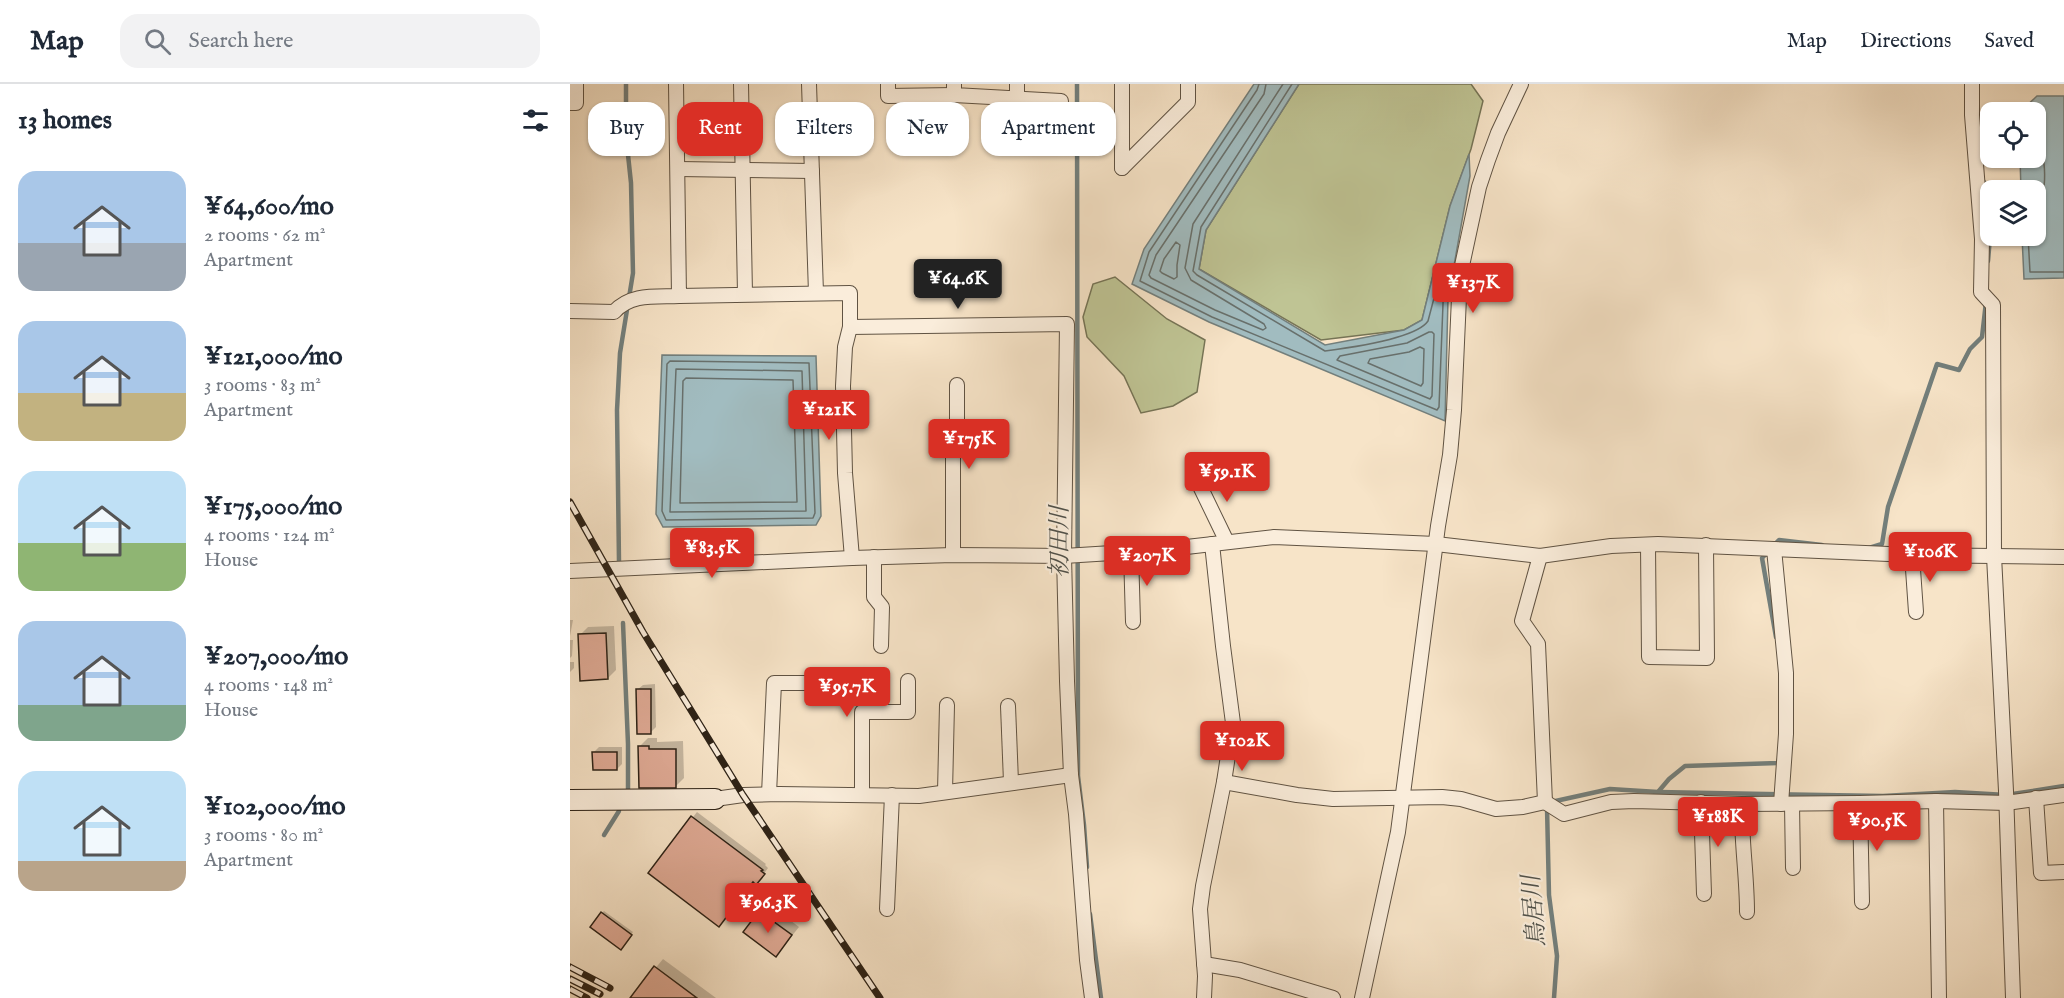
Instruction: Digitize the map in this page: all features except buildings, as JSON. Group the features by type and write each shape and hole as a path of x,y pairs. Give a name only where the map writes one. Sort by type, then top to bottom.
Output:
{"street":[{"path":"570,104 576,103 576,84"},
{"path":"676,84 679,296"},
{"path":"741,84 745,294"},
{"path":"809,84 816,293"},
{"path":"888,84 888,96 954,90 1017,99 1061,101"},
{"path":"1017,84 1017,99"},
{"path":"1122,84 1122,168 1188,102 1188,84"},
{"path":"1362,998 1393,858 1403,797 1453,432 1460,275 1477,196 1488,160 1521,84"},
{"path":"1972,84 1972,115 1982,239 1982,292 1993,305 1994,556 2013,998"},
{"path":"678,169 812,171"},
{"path":"570,311 614,312 622,302 640,297 850,292 850,327 845,347 843,386 845,473 852,558"},
{"path":"850,327 1067,324 1064,556 1071,775 1092,998"},
{"path":"953,555 953,441 957,429 957,385"},
{"path":"1197,480 1227,542"},
{"path":"570,571 874,557 1064,556 1131,552 1274,537 1436,544 1540,556 1611,546 1706,545 1912,555 2064,557"},
{"path":"1204,998 1201,919 1203,886 1224,782 1233,723 1212,544"},
{"path":"1648,545 1649,657 1707,658 1706,545"},
{"path":"1770,548 1786,673 1786,734 1782,788 1787,804 1793,868"},
{"path":"1131,552 1133,622"},
{"path":"1912,555 1916,612"},
{"path":"1540,556 1522,621 1539,644 1545,802"},
{"path":"874,557 874,597 882,607 881,646"},
{"path":"862,795 862,712 908,712 908,681"},
{"path":"769,794 774,683 827,683"},
{"path":"945,792 947,705"},
{"path":"1008,706 1011,783"},
{"path":"570,800 715,799 769,794 920,796 1071,775"},
{"path":"1224,782 1333,799 1451,798 1496,809 1523,807 1545,802 1564,814 1611,802 1860,803 2006,797 2036,798 2064,795"},
{"path":"887,909 892,795"},
{"path":"2036,798 2041,873 2064,872"},
{"path":"1936,801 1939,998"},
{"path":"1701,802 1704,894"},
{"path":"1860,803 1862,902"},
{"path":"1742,804 1747,912"},
{"path":"1204,964 1240,970 1333,998"}],"green space":[{"path":"1299,84 1471,84 1483,101 1471,149 1450,206 1422,320 1404,330 1321,340 1199,269 1206,230"},
{"path":"1115,277 1167,319 1205,340 1197,392 1173,406 1141,413 1124,376 1087,337 1083,317 1093,284"}],"water":[{"path":"1254,84 1299,84 1206,230 1199,269 1325,345 1404,330 1422,320 1450,206 1469,154 1470,176 1448,299 1445,421 1209,322 1132,284 1144,249"},
{"path":"2037,96 2064,96 2064,278 2024,279 2022,246 2046,246 2046,180 2021,180 2020,168 2046,168 2046,102 2031,102"},
{"path":"662,355 816,356 821,516 816,525 663,527 656,514"}],"waterway":[{"path":"619,562 617,410 620,353 633,273 631,183 626,136 626,84"},
{"name":"初田川","path":"1077,84 1078,776 1087,867"},
{"path":"1988,261 1989,246"},
{"path":"1869,548 1882,544 1888,507 1937,364 1959,370 1970,349 1982,337 1986,302"},
{"path":"1773,546 1779,540 1822,545"},
{"path":"1767,553 1762,558 1776,637"},
{"path":"623,623 628,794"},
{"path":"1551,802 1610,789 1658,792 1685,766 1778,763 1779,759"},
{"name":"鳥居川","path":"1658,792 1883,796 1955,792 2006,795 2064,786"},
{"name":"鳥居川","path":"1547,807 1549,895 1557,956 1554,998"},
{"path":"604,835 619,811"},
{"name":"初田川","path":"1090,914 1101,998"}],"railway":[{"path":"570,502 643,632 743,795 880,998"},
{"path":"570,967 610,988"},
{"path":"570,979 600,994"},
{"path":"570,989 587,998"}]}
